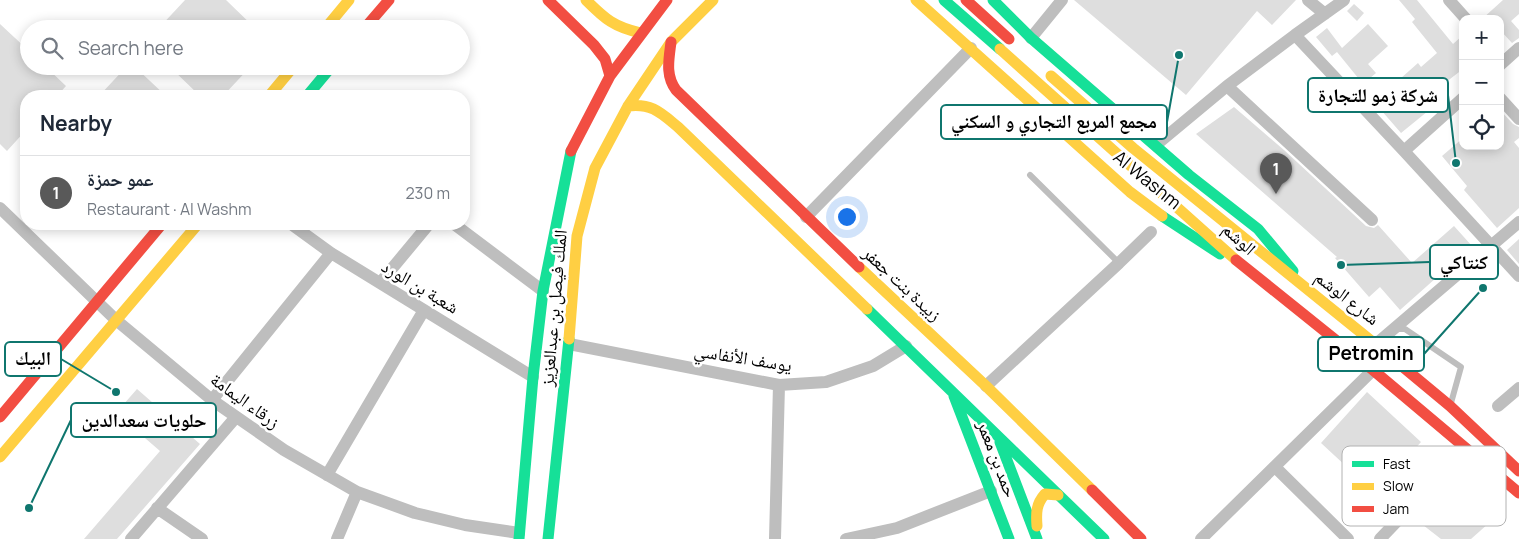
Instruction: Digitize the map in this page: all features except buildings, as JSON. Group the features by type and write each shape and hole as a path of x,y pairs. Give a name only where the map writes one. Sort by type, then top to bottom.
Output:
{"main road":[{"path":"332,20 349,0"},
{"path":"372,20 389,0"},
{"path":"548,0 594,45 605,59 610,76"},
{"path":"586,0 610,24 641,33"},
{"name":"الملك فيصل بن عبدالعزيز","path":"519,536 533,377 543,291 571,151 610,76 667,0"},
{"name":"الملك فيصل بن عبدالعزيز","path":"548,539 569,344 577,236 595,168 628,106 671,42 713,0"},
{"name":"Al Washm","path":"916,0 1130,192 1166,219 1253,275"},
{"name":"الوشم","path":"944,0 1253,275 1373,370 1462,446"},
{"path":"966,0 1012,42"},
{"name":"Al Washm","path":"993,0 1032,38 1189,175 1258,229 1305,287"},
{"path":"582,33 588,36 594,35 601,30 602,22 599,13"},
{"name":"زبيدة بنت جعفر","path":"671,42 668,66 670,84 806,218 986,386 1141,539"},
{"name":"الوشم","path":"1045,71 1133,148 1263,254"},
{"path":"274,90 286,75"},
{"path":"312,90 324,75"},
{"path":"628,106 640,104 652,106 678,127 1104,539"},
{"path":"678,127 673,116 676,107 684,104 691,106"},
{"path":"2,411 157,230"},
{"path":"0,457 193,230"},
{"name":"شارع الوشم","path":"1263,254 1376,344 1450,406 1492,446"},
{"name":"حمد بن معمر","path":"952,391 1009,539"},
{"name":"حمد بن معمر","path":"997,435 1038,539"},
{"name":"شارع الوشم","path":"1506,459 1519,471"},
{"path":"1038,539 1035,510 1038,503 1045,494 1062,498 1076,506 1085,503 1088,498 1088,491 1080,479"},
{"name":"الوشم","path":"1506,482 1519,493"},
{"path":"1104,539 1101,531 1104,522 1113,518 1125,523"}],"street":[{"path":"1032,38 1062,0"},
{"path":"1308,0 1324,14"},
{"path":"1156,145 1227,86 1344,0"},
{"path":"1448,0 1462,15"},
{"path":"1295,35 1519,276"},
{"path":"806,218 971,48"},
{"path":"1504,59 1519,48"},
{"path":"1227,86 1372,220"},
{"path":"1404,151 1459,102"},
{"path":"1504,102 1519,119"},
{"name":"زرقاء اليمامة","path":"0,208 20,227"},
{"path":"1376,344 1519,222"},
{"name":"زرقاء اليمامة","path":"23,230 116,320 212,400 284,450 357,492 415,513 519,536"},
{"name":"شعبة بن الورد","path":"299,230 331,253 533,377"},
{"path":"380,283 423,230"},
{"path":"462,230 543,291"},
{"path":"986,386 1119,264 1151,232"},
{"path":"212,400 331,253"},
{"path":"327,475 424,310"},
{"name":"يوسف الأنفاسي","path":"569,344 779,385 826,382 873,366 906,346"},
{"path":"1201,539 1373,370"},
{"path":"775,539 779,385"},
{"path":"1498,406 1519,388"},
{"path":"131,539 236,417"},
{"path":"1275,467 1348,539"},
{"path":"846,539 897,528 991,491"},
{"path":"337,539 357,492"},
{"path":"157,508 202,539"},
{"path":"1380,539 1392,526"}],"lane":[{"path":"1030,175 1119,264"},
{"path":"1393,328 1404,329 1461,367 1450,406"}],"traffic: fast":[{"path":"944,0 1000,49"},
{"path":"993,0 1031,38 1189,175 1258,229 1293,271"},
{"path":"312,90 324,75"},
{"path":"519,539 533,377 543,291 571,151"},
{"path":"1162,216 1220,254"},
{"path":"867,309 1104,539"},
{"path":"548,539 569,339"},
{"path":"954,396 1009,539"},
{"path":"1000,442 1037,539"}],"traffic: slow":[{"path":"332,20 349,0"},
{"path":"586,0 610,21 641,33"},
{"path":"569,339 577,236 595,168 628,106 671,42 713,0"},
{"path":"916,0 1130,192 1162,216"},
{"path":"1000,49 1236,260"},
{"path":"274,90 286,75"},
{"path":"1051,76 1133,148 1385,352"},
{"path":"628,106 644,106 656,110 678,127 867,309"},
{"path":"0,457 193,230"},
{"path":"859,267 986,386 1092,490"},
{"path":"1037,526 1037,509 1042,498 1045,494 1058,495"}],"traffic: jam":[{"path":"372,20 389,0"},
{"path":"548,0 594,45 605,59 610,76"},
{"path":"571,151 610,76 667,0"},
{"path":"966,0 1009,39"},
{"path":"671,42 669,73 676,90 859,267"},
{"path":"0,417 157,230"},
{"path":"1236,260 1373,370 1463,446"},
{"path":"1385,352 1450,406 1492,446"},
{"path":"1506,459 1519,471"},
{"path":"1506,482 1519,493"},
{"path":"1092,490 1141,539"}],"place":[{"name":"مجمع المربع التجاري و السكني","path":"1179,55"},
{"name":"شركة زمو للتجارة","path":"1456,163"},
{"name":"عمو حمزة","path":"1276,194"},
{"name":"كنتاكي","path":"1341,265"},
{"name":"Petromin","path":"1483,288"},
{"name":"البيك","path":"116,392"},
{"name":"حلويات سعدالدين","path":"29,508"}]}
